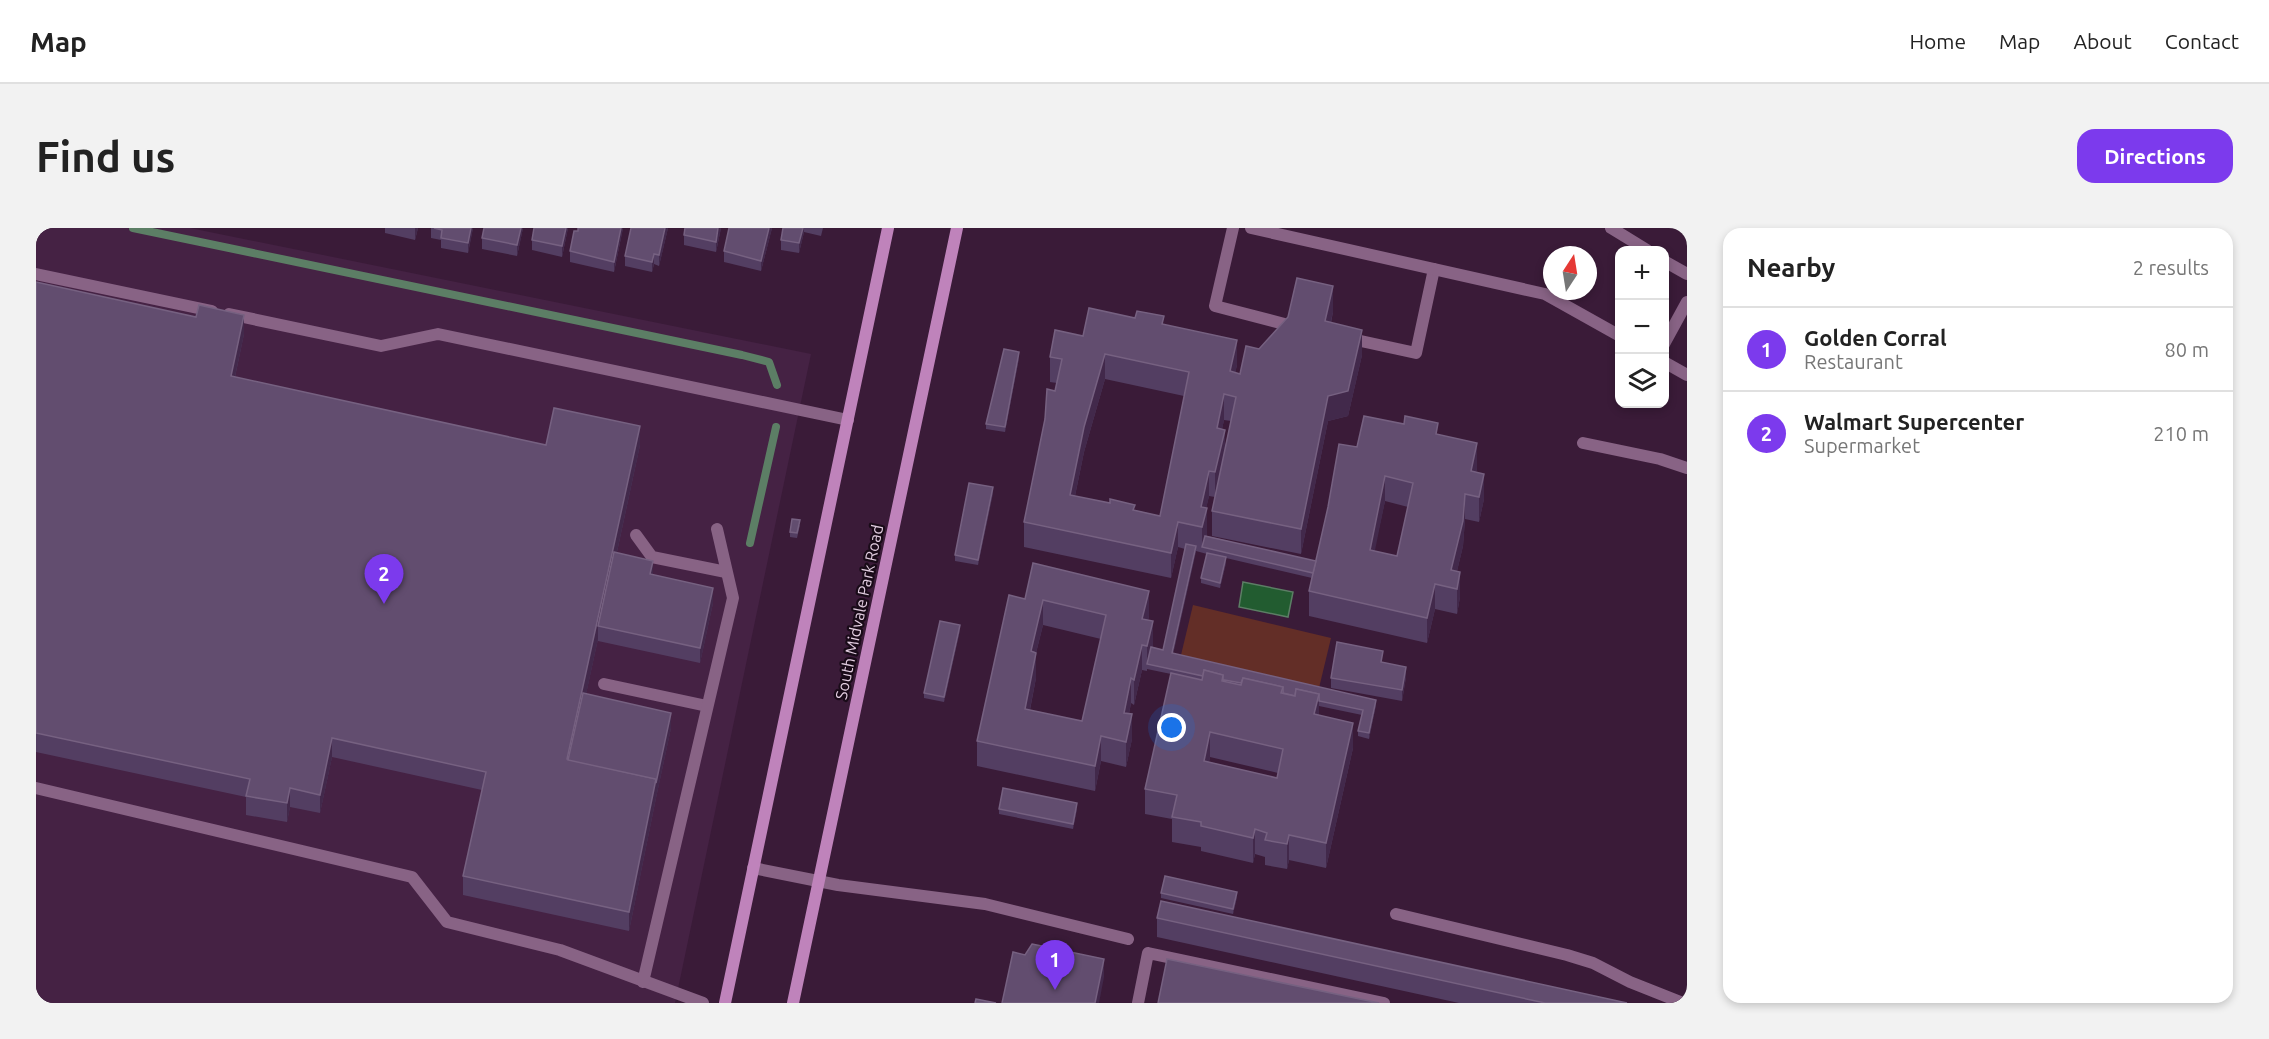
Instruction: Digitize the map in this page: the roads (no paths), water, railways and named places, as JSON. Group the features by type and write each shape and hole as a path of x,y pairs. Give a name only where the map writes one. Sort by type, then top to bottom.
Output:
{"main road":[{"path":"726,1003 888,228"},
{"name":"South Midvale Park Road","path":"793,1003 957,228"}],"street":[{"path":"1233,228 1215,306 1292,326"},
{"path":"1251,228 1545,294 1615,333"},
{"path":"1611,228 1640,246"},
{"path":"1669,263 1687,274"},
{"path":"1339,337 1416,352 1434,269"},
{"path":"36,274 381,346 438,334 848,420"},
{"path":"1669,336 1687,302"},
{"path":"1669,364 1687,375"},
{"path":"1583,443 1660,459 1687,468"},
{"path":"643,982 733,598 717,529"},
{"path":"636,535 652,557 726,572"},
{"path":"604,684 707,706"},
{"path":"36,788 412,877 447,922 560,950 703,1003"},
{"path":"753,868 819,881 985,904 1128,939"},
{"path":"1396,914 1593,963 1630,982 1683,1003"},
{"path":"1138,1003 1148,953 1384,1003"}],"waterway":[{"path":"133,228 742,355 769,362 777,385"},
{"path":"750,543 776,427"}],"place":[{"name":"Walmart Supercenter","path":"384,604"},
{"name":"Golden Corral","path":"1055,990"}]}
